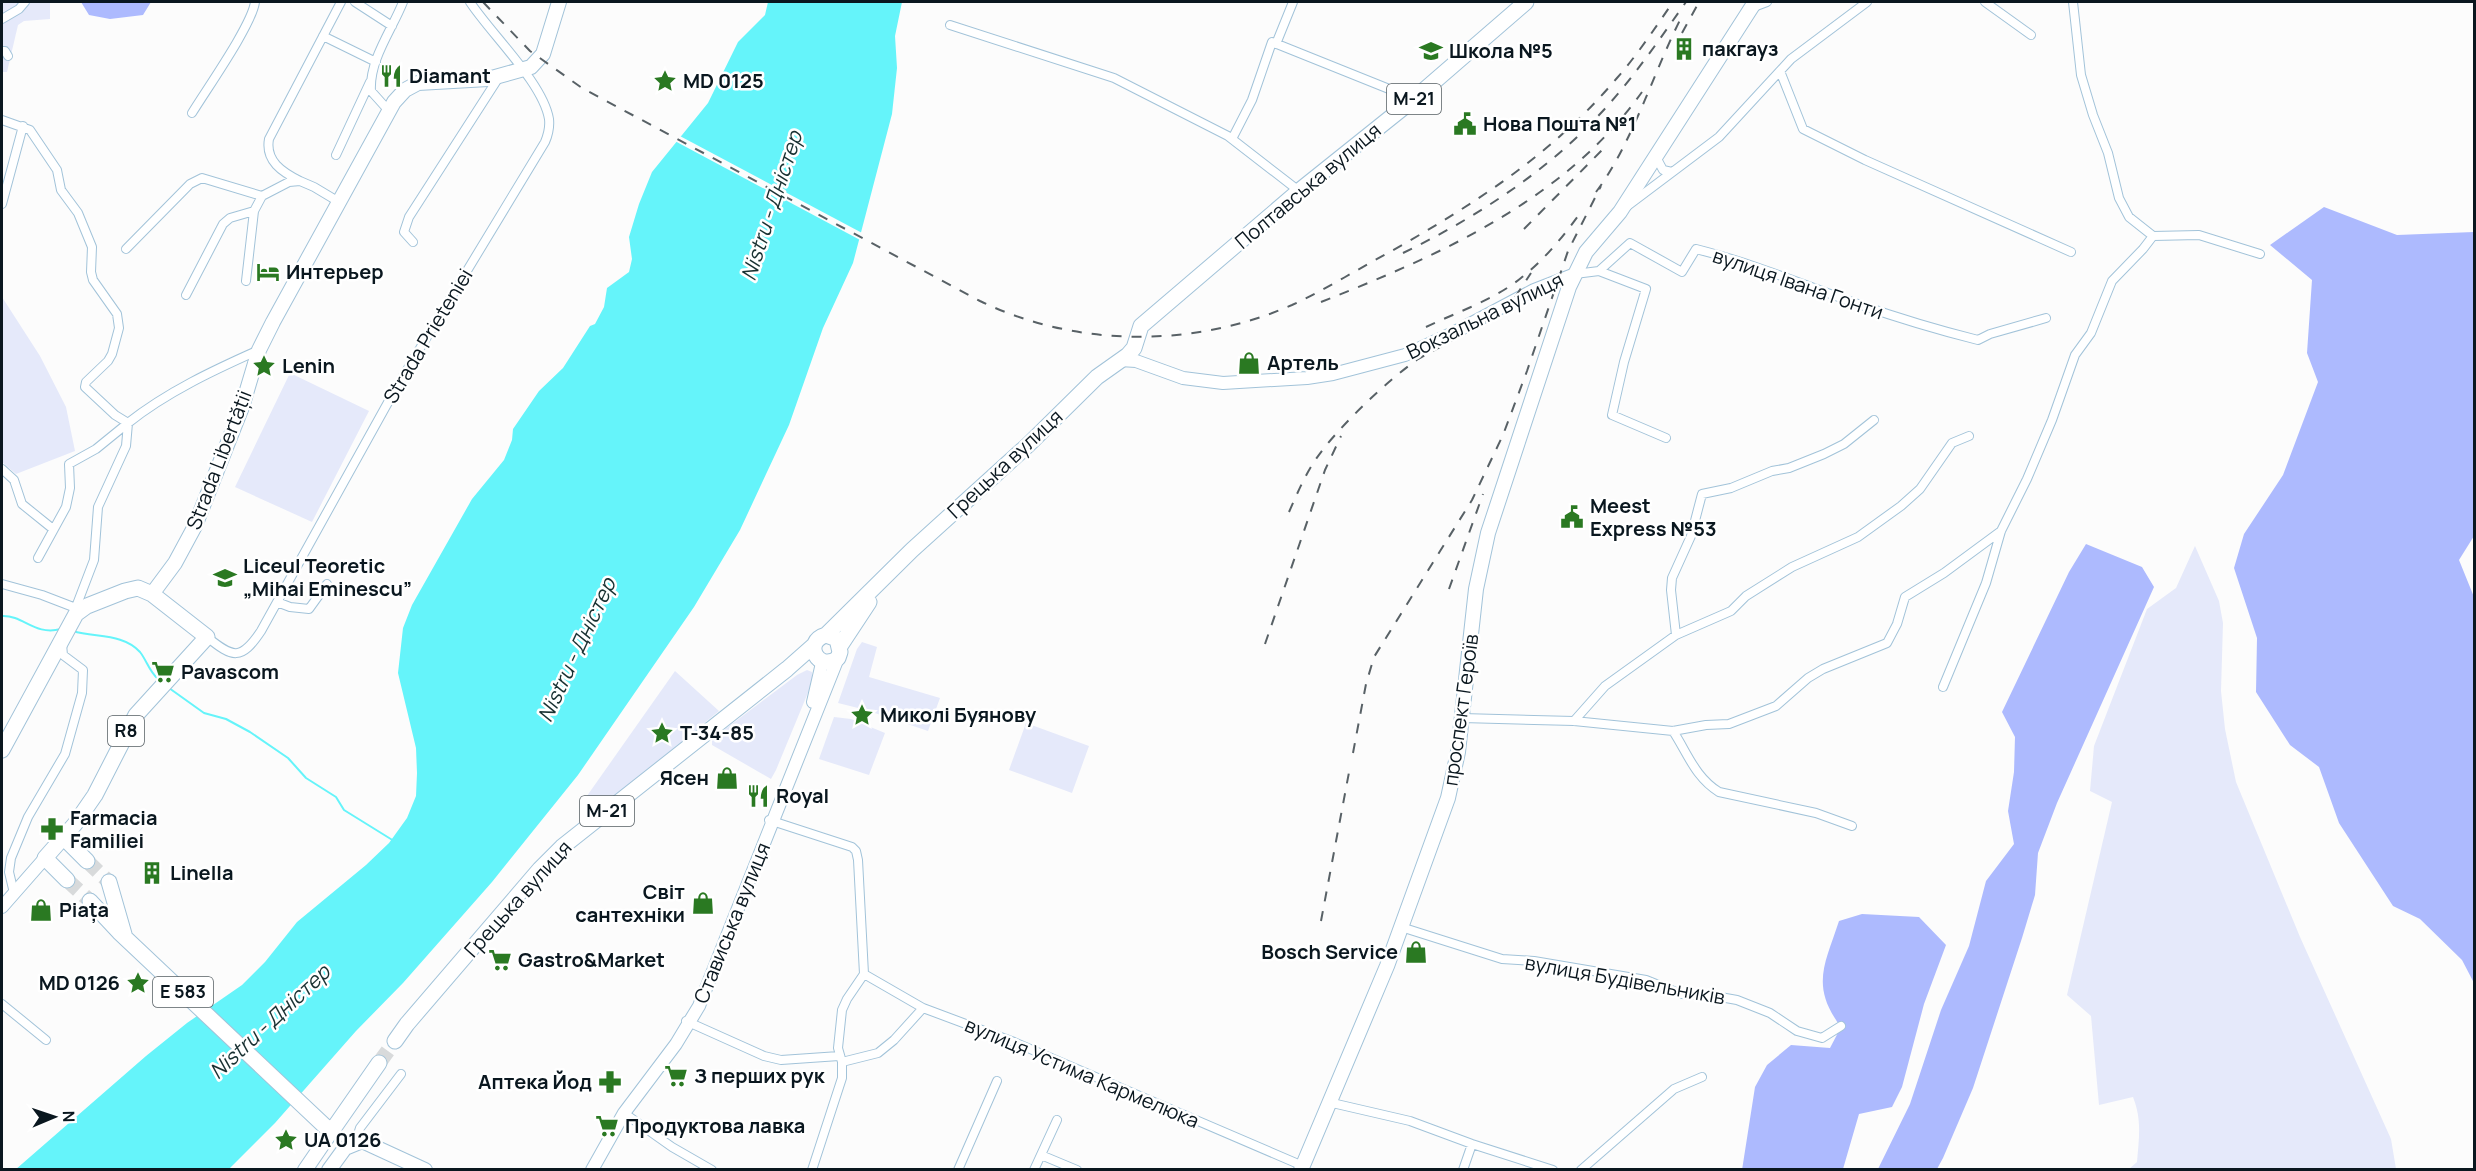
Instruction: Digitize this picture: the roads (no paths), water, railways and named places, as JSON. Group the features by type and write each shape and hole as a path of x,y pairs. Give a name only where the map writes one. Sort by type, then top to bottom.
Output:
{"highway":[{"name":"Полтавська вулиця","path":"1128,353 1141,326 1299,191 1414,99 1526,2"},
{"name":"Грецька вулиця","path":"826,635 912,550 1028,445 1106,370 1128,353"},
{"name":"Грецька вулиця","path":"839,652 886,577"},
{"path":"2,750 41,682 79,608 134,588 152,594 207,637"},
{"path":"826,635 837,639 839,652"},
{"name":"М-21","path":"813,646 820,637 826,635"},
{"name":"R8","path":"45,858 64,838 95,795 131,721 207,637"},
{"name":"Грецька вулиця","path":"395,1041 540,869 562,847 813,646"},
{"path":"813,646 813,654 821,662"},
{"name":"М-21","path":"821,662 833,662 839,652"},
{"name":"Грецька вулиця","path":"787,669 821,662"},
{"path":"64,838 87,861"},
{"path":"45,858 68,880"},
{"path":"109,882 125,937"},
{"name":"E 583","path":"90,901 125,937 332,1132"},
{"path":"332,1132 379,1063"}],"main road":[{"path":"529,67 544,50 560,2"},
{"name":"Вокзальна вулиця","path":"1128,353 1136,361 1183,378 1224,383 1307,378 1344,372 1405,355 1455,332 1534,290 1575,274 1586,252 1620,212 1753,5"},
{"name":"Strada Libertății","path":"152,594 175,563 195,526 234,429 260,350 273,321 400,94 418,83 477,81 529,67"},
{"name":"проспект Героїв","path":"1302,1168 1387,966 1448,798 1458,752 1476,589 1488,533 1575,274"},
{"path":"1128,353 1153,366"},
{"name":"Вокзальна вулиця","path":"1106,370 1153,366"},
{"name":"Стависька вулиця","path":"592,1170 624,1113 688,1022 704,994 839,652"},
{"name":"Стависька вулиця","path":"771,820 817,692 821,662"},
{"path":"2,907 45,858"},
{"name":"Стависька вулиця","path":"586,1170 621,1111 688,1022"},
{"path":"305,1170 332,1132"},
{"path":"329,1170 345,1148 362,1141 425,1170"},
{"path":"356,1144 375,1151 408,1170"}],"street":[{"path":"2,19 19,9 25,2"},
{"path":"192,113 253,11 255,2"},
{"path":"339,202 286,174 269,157 268,144 270,134 340,2"},
{"path":"355,2 392,26"},
{"path":"336,155 370,82 376,62 403,2"},
{"name":"Strada Prieteniei","path":"207,637 228,653 235,654 246,651 261,632 396,388 545,142 548,134 548,116 529,67 470,2"},
{"path":"1232,139 1252,100 1293,2"},
{"name":"Вокзальна вулиця","path":"1753,5 1767,2"},
{"path":"1620,212 1719,137 1791,59 1866,2"},
{"path":"1985,2 2031,35"},
{"path":"2073,2 2081,75 2108,153 2119,198 2129,217 2153,236 2199,235 2260,254"},
{"path":"950,25 1114,78 1232,139 1299,191"},
{"path":"323,36 376,62"},
{"path":"1274,43 1414,99"},
{"path":"1780,71 1803,129 1865,160 2072,252"},
{"path":"413,242 404,232 409,217 499,76"},
{"path":"370,82 371,92 389,111"},
{"path":"2,120 30,130 57,170 61,190 78,213 93,247 90,272 93,280 114,309 119,321 118,336 112,354 108,361 86,382 85,387 121,420 128,423"},
{"path":"2,204 23,126"},
{"path":"1656,157 1663,170 1672,172"},
{"path":"126,249 190,184 202,178 262,196"},
{"path":"246,281 254,211 262,196 280,185 300,181"},
{"path":"186,295 223,224 230,218 254,211"},
{"path":"1943,687 1986,583 2001,531 2027,479 2052,420 2075,356 2091,333 2112,281 2144,249 2153,236"},
{"name":"вулиця Івана Гонти","path":"1599,271 1630,243 1682,272 1696,249 1771,271 1923,326 1978,340 1990,334 2046,318"},
{"path":"1575,274 1599,271 1646,289 1624,362 1612,415 1666,438"},
{"path":"38,558 66,507 70,488 69,464 96,449 120,427 172,393 260,350"},
{"path":"1676,635 1671,590 1672,578 1691,536 1702,494 1731,488 1772,471 1789,468 1824,454 1844,444 1874,420"},
{"path":"2,584 79,608 94,560 99,507 126,446 128,423"},
{"path":"1574,721 1605,686 1676,635 1731,611 1746,596 1792,567 1858,537 1901,506 1920,489 1952,442 1969,436"},
{"path":"2,469 14,480 22,504 53,529"},
{"path":"1462,718 1574,721 1673,731 1706,725 1729,724 1776,706 1808,678 1823,669 1887,643 1905,597 1944,573 2001,531"},
{"path":"277,602 296,609 309,609 327,584"},
{"path":"14,893 5,864 24,824 65,754 77,713 84,674 81,667 63,655 62,640"},
{"path":"1673,731 1693,768 1707,784 1719,792 1816,813 1852,826"},
{"path":"771,820 841,843 856,851 864,974 847,999 842,1011 838,1048 842,1078 812,1170"},
{"name":"вулиця Будівельників","path":"1401,927 1502,959 1534,961 1646,980 1681,994 1709,995 1737,1000 1770,1013 1797,1031 1812,1037 1822,1038 1841,1026"},
{"name":"вулиця Устима Кармелюка","path":"864,974 923,1008 1014,1042 1302,1168"},
{"path":"2,1004 46,1040"},
{"path":"688,1022 764,1056 781,1060 840,1059 878,1053 894,1040 923,1008"},
{"path":"356,1144 360,1128 401,1074"},
{"path":"1581,1170 1674,1089 1702,1077"},
{"path":"958,1170 997,1081"},
{"path":"1328,1102 1410,1121 1553,1170"},
{"path":"624,1113 672,1147 712,1170"},
{"path":"1034,1170 1057,1120"},
{"path":"1463,1170 1472,1144"},
{"path":"1041,1155 1077,1170"}],"water":[{"name":"Nistru - Дністер","path":"768,2 902,2 895,36 897,68 892,114 853,263 823,328 789,425 740,530 694,607 578,775 492,882 275,1123 229,1169 15,1170 146,1056 187,1023 242,985 265,962 297,922 366,865 389,843 407,818 416,796 416,748 398,673 403,628 412,605 472,499 504,460 512,440 513,429 539,391 563,368 590,326 595,324 604,307 607,288 629,272 632,259 629,237 652,172 708,103 738,42 765,15"}],"waterway":[{"path":"2,616 17,619 43,630 61,629"},
{"path":"73,631 117,639 133,646 140,652 158,679"},
{"path":"169,688 204,713 226,719 250,732 288,758 306,778 336,797 344,810 394,841"}],"tunnel":[{"path":"87,861 109,882"},
{"path":"67,880 90,901"},
{"path":"379,1063 395,1041"}],"railway":[{"path":"483,2 530,51 582,88 980,301 1056,328 1136,337 1176,335 1216,329 1254,319 1292,305 1451,216 1510,176 1566,131 1625,69 1673,2"},
{"path":"1403,253 1482,209 1556,156 1600,114 1623,88 1686,2"},
{"path":"1682,33 1699,2"},
{"path":"1596,192 1609,174 1631,132 1680,20"},
{"path":"1321,302 1411,265 1497,220 1538,194 1576,164 1611,130 1642,92"},
{"path":"1524,229 1608,144"},
{"path":"1353,753 1366,684 1374,657 1472,500 1503,435 1568,251 1601,186"},
{"path":"1426,327 1510,286 1544,257 1578,216"},
{"path":"1289,512 1316,459 1364,405 1418,359 1506,311 1531,273"},
{"path":"1265,644 1325,470 1341,436"},
{"path":"1449,589 1483,494"},
{"path":"1321,921 1350,767"}],"place":[{"name":"пакгауз","path":"1684,49"},
{"name":"Школа №5","path":"1431,51"},
{"name":"Diamant","path":"391,76"},
{"name":"MD 0125","path":"665,81"},
{"name":"Нова Пошта №1","path":"1465,124"},
{"name":"Интерьер","path":"268,272"},
{"name":"Артель","path":"1249,363"},
{"name":"Lenin","path":"264,366"},
{"name":"Meest Express №53","path":"1572,517"},
{"name":"Liceul Teoretic „Mihai Eminescu”","path":"225,578"},
{"name":"Pavascom","path":"163,672"},
{"name":"Миколі Буянову","path":"862,715"},
{"name":"Т-34-85","path":"662,733"},
{"name":"Ясен","path":"727,778"},
{"name":"Royal","path":"758,796"},
{"name":"Farmacia Familiei","path":"52,829"},
{"name":"Linella","path":"152,873"},
{"name":"Світ сантехніки","path":"703,903"},
{"name":"Piața","path":"41,910"},
{"name":"Bosch Service","path":"1416,952"},
{"name":"Gastro&Market","path":"500,960"},
{"name":"MD 0126","path":"138,983"},
{"name":"З перших рук","path":"676,1076"},
{"name":"Аптека Йод","path":"610,1082"},
{"name":"Продуктова лавка","path":"607,1126"},
{"name":"UA 0126","path":"286,1140"}]}
